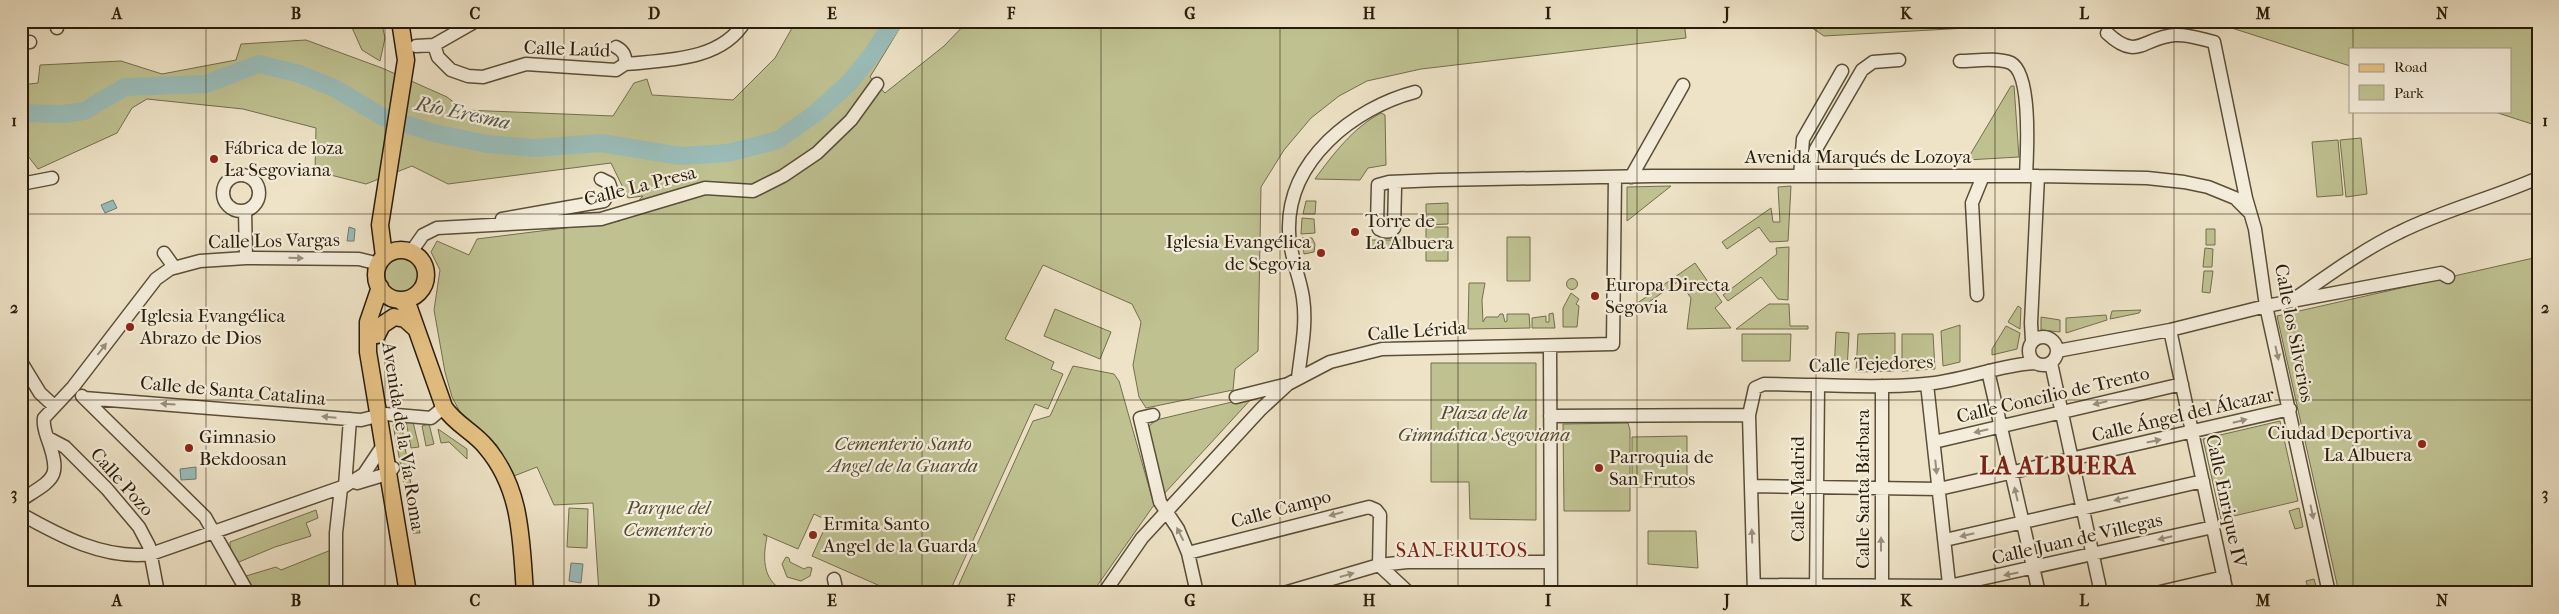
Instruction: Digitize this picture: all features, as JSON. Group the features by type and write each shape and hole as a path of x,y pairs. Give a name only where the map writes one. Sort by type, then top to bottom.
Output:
{"main road":[{"path":"400,21 410,64"},
{"path":"392,256 380,225 394,170 410,64 410,21"},
{"path":"390,295 414,296 421,290 426,281 426,270 422,261 392,256"},
{"path":"392,256 376,274 390,295 409,308 444,407 486,446 510,483 519,517 525,593"},
{"path":"421,290 421,315 433,359 432,371"},
{"name":"Avenida de la Vía Roma","path":"390,295 380,314 377,335 382,447 391,470 408,593"},
{"name":"Avenida de la Vía Roma","path":"390,295 367,327 368,352 415,593"},
{"path":"377,335 382,325 394,317 405,319 416,328"}],"street":[{"path":"410,64 434,45 476,21"},
{"name":"Calle Laúd","path":"434,45 438,57 451,70 468,76 483,77 526,64 616,70 625,64 675,59 713,51 738,33 745,21"},
{"path":"2107,32 2120,44 2128,47 2142,47 2175,35 2187,35 2214,42 2243,180 2243,200"},
{"name":"Calle Laúd","path":"616,47 625,54 625,64"},
{"path":"1806,176 1816,149 1862,70 1873,62 1899,60"},
{"path":"1960,61 2000,61 2011,64 2018,70 2026,101 2032,176 2032,352 2043,366 2054,357 2266,306 2445,275"},
{"path":"1806,176 1803,139 1842,71"},
{"name":"Calle La Presa","path":"392,256 432,230 475,224 491,227 602,219 706,188 753,191 783,176 817,153 851,120 877,84"},
{"path":"1631,177 1683,85"},
{"path":"1236,397 1293,381 1304,310 1301,282 1288,232 1296,191 1319,151 1350,122 1378,104 1415,92"},
{"path":"1977,295 1972,203 1983,176"},
{"name":"Avenida Marqués de Lozoya","path":"1394,186 1457,180 1615,177 2032,176 2164,180 2184,182 2243,200 2250,214"},
{"name":"Calle Lérida","path":"1104,593 1142,538 1261,409 1293,381 1330,362 1382,349 1613,344 1615,177"},
{"path":"21,184 52,178"},
{"path":"2292,301 2399,232 2538,178"},
{"path":"475,224 604,202 611,189 609,183 601,179"},
{"path":"2220,192 2229,189 2243,180"},
{"path":"244,211 246,258"},
{"name":"Calle los Silverios","path":"2250,214 2255,229 2266,306 2329,593"},
{"path":"164,253 174,267"},
{"name":"Calle Los Vargas","path":"54,406 73,387 156,280 174,267 200,261 246,258 359,259 392,256"},
{"name":"Calle Enrique IV","path":"2170,330 2227,593"},
{"path":"2032,352 2038,337 2048,338 2054,342 2054,357 2062,412 2101,593"},
{"path":"1550,346 1551,593"},
{"name":"Calle Tejedores","path":"1749,415 1755,388 1764,384 1882,386 1927,384 2017,364 2032,352"},
{"path":"21,362 40,393 54,406 43,420 54,458 54,474 49,481 21,500"},
{"path":"1988,371 2038,593"},
{"path":"1927,384 1950,590"},
{"name":"Calle Concilio de Trento","path":"1934,442 2182,384"},
{"name":"Calle Madrid","path":"1816,588 1818,386"},
{"name":"Calle Santa Bárbara","path":"1882,386 1882,589"},
{"path":"73,387 205,517 216,533 248,593"},
{"name":"Calle de Santa Catalina","path":"84,398 367,420 381,415 431,418 444,407"},
{"name":"Calle Ángel del Álcazar","path":"1751,486 1939,489 2192,433 2290,409"},
{"path":"1153,415 1140,418 1160,502 1178,529 1188,552 1197,593"},
{"path":"1550,416 1749,415 1754,589"},
{"path":"336,593 336,533 350,419"},
{"name":"Calle Pozo","path":"48,438 65,447 107,489 142,532 151,554 158,593"},
{"path":"343,487 364,474 382,447"},
{"path":"21,514 48,530 80,544 119,554 151,554 216,533 391,470"},
{"path":"1945,540 2203,481"},
{"name":"Calle Campo","path":"1188,552 1365,507 1372,508 1380,515 1379,566"},
{"name":"Calle Juan de Villegas","path":"1754,589 1950,590 2213,527"},
{"path":"1284,593 1379,566 1421,562 1551,562"},
{"path":"1379,566 1408,592"},
{"path":"2156,593 2224,578"},
{"path":"834,579 837,593"}],"green space":[{"path":"349,21 374,21 383,29 385,38 380,61 362,50"},
{"path":"796,21 904,21 870,77 885,93 944,46 968,21 1684,21 1686,38 1421,69 1367,81 1339,96 1311,118 1284,150 1261,187 1258,351 1235,369 1233,390 1146,408 1139,397 1133,365 1141,322 1132,304 1043,265 1005,339 1054,362 1051,369 1063,374 1048,409 1035,404 949,593 896,593 812,556 828,521 814,514 798,549 763,534 767,537 765,562 769,577 780,589 789,593 599,593 593,503 554,505 537,467 514,476 497,445 460,412 452,397 445,372 434,310 440,270 431,252 437,241 469,255 477,239 620,221 643,196 628,198 611,163 448,184 412,166 366,184 315,171 316,128 243,109 147,99 132,108 117,133 38,169 21,147 21,85 38,83 40,65 121,61 162,74 236,60 241,44 306,40 382,68 447,97 464,110 613,116 634,83 647,79 652,95 733,100 775,58"},
{"path":"1802,21 2092,21 1824,36"},
{"path":"2210,21 2538,21 2538,126 2495,112 2512,112 2512,48 2349,48 2349,66"},
{"path":"2011,86 2014,86 2019,157 1967,160"},
{"path":"1381,113 1385,115 1386,165 1368,168 1360,180 1315,179 1353,133"},
{"path":"2361,138 2367,194 2346,197 2340,140"},
{"path":"2338,140 2343,195 2317,197 2312,142"},
{"path":"1671,186 1627,221 1627,187"},
{"path":"1791,186 1788,241 1770,242 1759,227 1727,249 1722,242 1771,208 1773,222 1780,222 1778,187"},
{"path":"1306,201 1316,201 1315,214 1303,214"},
{"path":"1448,203 1448,224 1426,225 1426,204"},
{"path":"1302,218 1314,219 1315,233 1301,234"},
{"path":"1426,227 1448,227 1448,261 1426,261"},
{"path":"2206,229 2215,229 2215,245 2206,245"},
{"path":"1507,237 1530,237 1530,281 1507,281"},
{"path":"1302,238 1312,238 1315,244 1314,252 1304,254"},
{"path":"1372,240 1403,240 1404,246 1370,248 1368,243"},
{"path":"1789,247 1788,300 1778,299 1761,277 1728,301 1723,295 1777,254 1776,248"},
{"path":"2205,248 2213,249 2212,267 2203,267"},
{"path":"403,255 417,260 422,274 417,288 403,293 389,288 384,274 389,260"},
{"name":"Ciudad Deportiva La Albuera","path":"2538,257 2538,593 2339,593 2277,316"},
{"path":"1695,263 1722,302 1715,308 1731,328 1687,329 1691,298 1679,281 1626,318 1626,311"},
{"path":"2204,271 2213,271 2210,293 2202,292"},
{"path":"1572,278 1578,284 1572,290 1566,284"},
{"path":"1469,283 1485,283 1482,300 1483,322 1486,317 1498,317 1500,314 1503,314 1505,322 1507,321 1507,314 1529,314 1530,328 1468,329"},
{"path":"1571,293 1579,299 1576,304 1579,306 1577,327 1563,327 1563,308"},
{"path":"1769,304 1789,304 1790,326 1808,326 1808,329 1736,329"},
{"path":"2018,306 2021,308 2020,329 2008,322"},
{"path":"1055,309 1111,332 1100,359 1044,336"},
{"path":"2141,310 2139,313 2110,319 2112,311"},
{"path":"1553,313 1555,328 1532,328 1532,318 1546,316 1546,322 1549,322 1549,314"},
{"path":"2106,315 2107,320 2066,333 2066,318"},
{"path":"2041,317 2060,320 2060,332 2041,330"},
{"path":"1960,325 1960,362 1943,366 1941,331"},
{"path":"2006,326 2020,333 2017,349 1992,355 1992,349"},
{"path":"1836,332 1849,333 1847,370 1834,370"},
{"path":"1895,333 1895,371 1856,372 1858,334"},
{"path":"1742,334 1791,334 1790,361 1742,361"},
{"path":"1902,334 1933,334 1935,369 1902,371"},
{"name":"Plaza de la Gimnástica Segoviana","path":"1431,363 1536,363 1536,520 1470,519 1469,482 1431,482"},
{"path":"1073,366 1114,374 1119,381 1154,505 1092,593 955,593 1033,421 1050,416"},
{"path":"1253,397 1163,495 1148,427 1156,420"},
{"path":"401,421 413,498 409,509 393,425"},
{"path":"406,421 413,422 419,447 411,448"},
{"path":"2280,421 2298,501 2221,519 2203,439"},
{"path":"1628,423 1630,430 1630,511 1564,511 1563,424"},
{"path":"429,424 434,444 426,446 422,426"},
{"path":"438,429 467,449 467,459 449,442 441,443"},
{"path":"1687,436 1687,487 1632,487 1632,437"},
{"path":"569,508 588,509 587,548 567,547"},
{"path":"2299,508 2303,527 2295,529 2289,511"},
{"path":"416,509 420,533 413,533 411,521"},
{"path":"316,510 318,518 306,523 311,536 275,547 239,562 230,551 230,542"},
{"path":"1648,531 1696,531 1698,568 1648,564"},
{"path":"331,550 331,591 328,593 253,593 246,576 276,567 281,570"},
{"path":"786,557 789,558 790,562 804,569 812,568 810,576 801,581 787,577 782,564"},
{"path":"2314,579 2318,593 2305,593 2309,591 2306,581"}],"water":[{"path":"113,200 117,208 105,213 101,205"},
{"path":"349,227 355,229 354,241 347,241"},
{"path":"196,467 196,479 181,480 180,469"},
{"path":"571,563 583,564 581,583 569,581"}],"waterway":[{"name":"Río Eresma","path":"21,113 64,114 84,111 125,87 206,84 259,64 300,74 336,89 383,117 434,133 487,144 534,148 601,143 681,156 728,153 778,140 816,113 850,82 873,53 894,21"}],"place":[{"name":"Fábrica de loza La Segoviana","path":"214,159"},
{"name":"Torre de La Albuera","path":"1355,232"},
{"name":"Iglesia Evangélica de Segovia","path":"1321,253"},
{"name":"Europa Directa Segovia","path":"1595,296"},
{"name":"Iglesia Evangélica Abrazo de Dios","path":"130,327"},
{"name":"Ciudad Deportiva La Albuera","path":"2422,444"},
{"name":"Gimnasio Bekdoosan","path":"189,448"},
{"name":"Parroquia de San Frutos","path":"1599,468"},
{"name":"Ermita Santo Angel de la Guarda","path":"813,535"}],"district":[{"name":"LA ALBUERA","path":"2058,466"},
{"name":"SAN FRUTOS","path":"1462,550"}],"park label":[{"name":"Cementerio Santo Angel de la Guarda","path":"903,455"},
{"name":"Parque del Cementerio","path":"668,519"}]}
